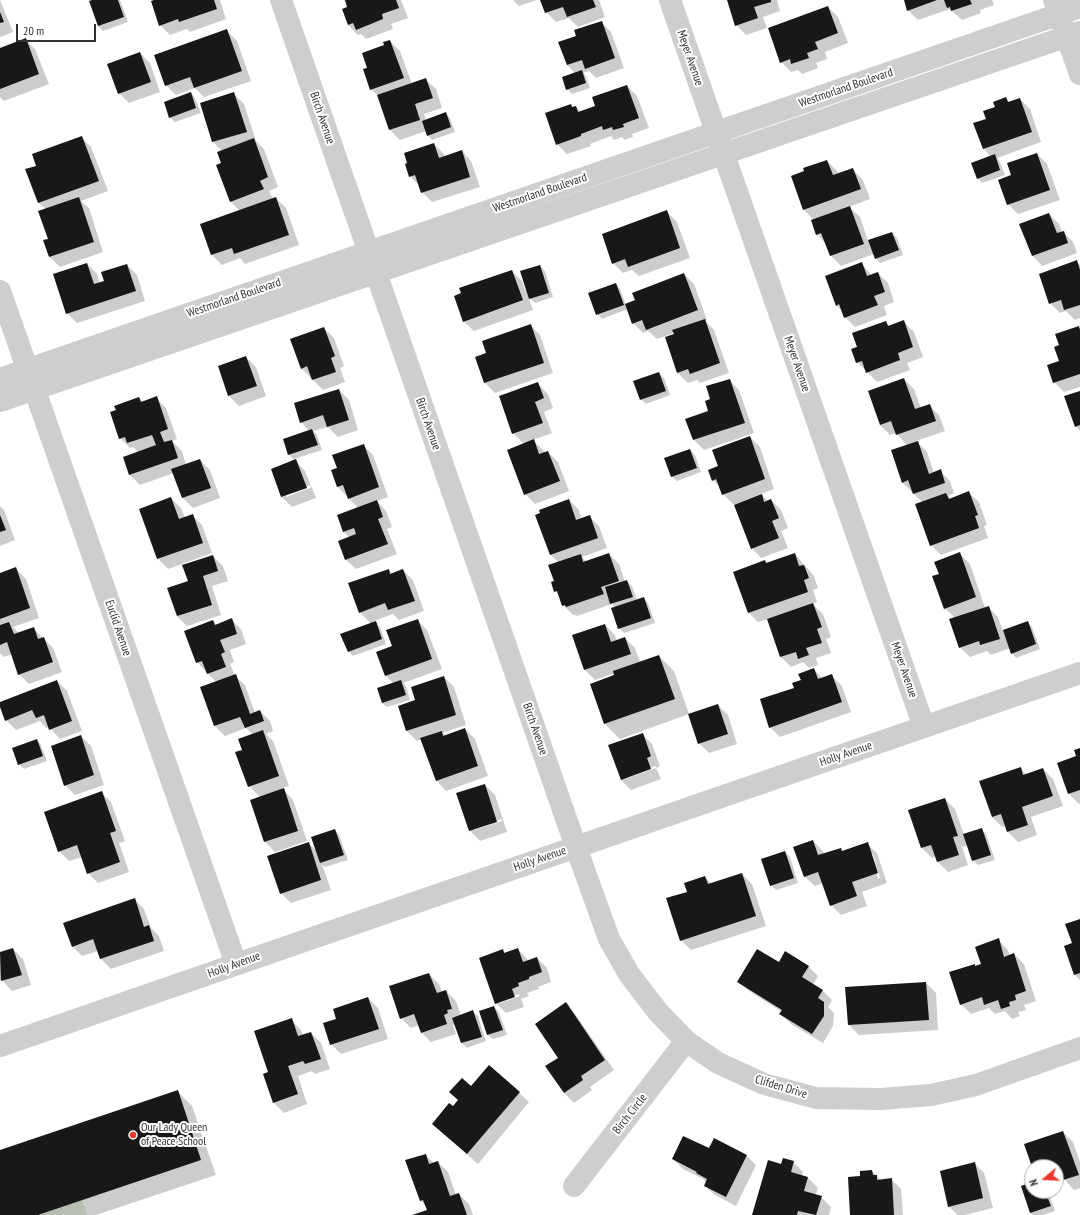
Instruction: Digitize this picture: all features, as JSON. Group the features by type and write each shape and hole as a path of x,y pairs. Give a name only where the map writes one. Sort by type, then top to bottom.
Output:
{"street":[{"name":"Birch Avenue","path":"281,0 576,847"},
{"name":"Meyer Avenue","path":"670,0 924,727"},
{"name":"Westmorland Boulevard","path":"0,379 716,132 1056,7 1080,7"},
{"path":"1056,7 1073,34 1080,74"},
{"name":"Westmorland Boulevard","path":"0,401 1073,34"},
{"name":"Euclid Avenue","path":"0,292 236,964"},
{"name":"Holly Avenue","path":"0,1046 1080,674"},
{"name":"Clifden Drive","path":"576,847 609,939 629,974 658,1012 686,1041 718,1063 764,1084 816,1098 881,1099 931,1095 976,1085 1080,1048"},
{"name":"Birch Circle","path":"574,1186 686,1041"}],"green space":[{"path":"82,1200 87,1215 38,1215"}],"building":[{"path":"118,0 124,17 98,26 89,1"},
{"path":"214,0 217,9 179,22 178,19 159,26 151,1"},
{"path":"345,0 396,0 399,8 382,14 383,19 356,30 353,23 348,25 342,9 347,7"},
{"path":"540,0 593,0 596,7 567,17 563,7 545,13"},
{"path":"727,0 771,0 771,2 754,7 758,18 735,26"},
{"path":"904,0 937,0 907,11"},
{"path":"944,0 970,0 972,4 951,11 950,7 947,8"},
{"path":"828,6 838,33 815,42 818,49 807,53 809,58 791,64 790,59 780,63 768,28"},
{"path":"0,12 4,22 0,23"},
{"path":"602,21 615,58 585,69 582,60 567,65 558,42 576,36 574,30"},
{"path":"227,29 242,71 194,88 190,77 165,86 154,55"},
{"path":"26,38 39,74 0,89 0,48"},
{"path":"390,40 404,78 370,90 363,69 367,68 362,53 384,45 383,42"},
{"path":"140,52 151,82 118,94 107,64"},
{"path":"582,70 586,83 566,90 562,77"},
{"path":"426,78 433,98 415,104 420,120 389,130 377,95"},
{"path":"627,85 639,118 623,124 624,127 613,130 612,127 603,130 602,126 581,134 581,136 556,145 545,113 571,104 572,107 576,106 578,112 595,106 592,97"},
{"path":"191,92 196,108 169,118 164,102"},
{"path":"234,92 247,132 212,142 200,103"},
{"path":"1006,97 1008,102 1020,98 1032,132 983,149 973,123 986,119 983,111 995,107 993,102"},
{"path":"446,112 451,127 427,136 422,121"},
{"path":"82,136 99,181 38,203 25,169 36,166 32,154"},
{"path":"254,138 268,177 260,181 264,189 230,202 216,165 221,163 217,152"},
{"path":"434,143 439,158 462,150 470,177 421,193 415,175 409,177 405,164 407,163 404,153"},
{"path":"1037,153 1050,190 1007,205 998,180 1011,175 1007,163"},
{"path":"995,154 1000,170 977,179 971,163"},
{"path":"827,160 833,175 853,168 861,189 803,210 791,176 804,171 803,168"},
{"path":"79,197 94,242 49,257 43,240 48,239 38,211"},
{"path":"276,197 289,235 234,254 232,248 211,255 200,224"},
{"path":"850,206 864,244 830,256 821,233 816,235 811,220"},
{"path":"667,210 680,248 628,267 625,259 612,264 602,234"},
{"path":"1049,213 1057,233 1064,231 1068,243 1032,256 1019,224"},
{"path":"892,232 899,250 875,259 868,240"},
{"path":"1077,260 1080,270 1080,305 1064,310 1061,300 1049,304 1039,274"},
{"path":"862,262 867,276 878,272 885,292 874,296 878,305 844,318 839,304 836,306 825,276"},
{"path":"87,263 94,284 104,281 101,272 127,264 136,291 66,314 53,274"},
{"path":"540,265 549,293 529,299 520,271"},
{"path":"512,270 523,300 463,322 454,296 461,293 459,288"},
{"path":"684,273 698,310 646,330 642,320 632,324 625,304 635,300 632,293"},
{"path":"616,283 624,305 596,315 588,293"},
{"path":"705,319 720,363 690,374 688,369 677,373 665,337 674,334 672,330"},
{"path":"904,320 913,347 898,353 900,360 866,373 862,361 856,363 851,349 857,347 852,333 886,321 888,326"},
{"path":"531,324 544,363 484,383 475,357 486,353 482,341"},
{"path":"1079,326 1080,374 1053,383 1047,365 1059,361 1054,347 1059,345 1055,334"},
{"path":"324,327 335,356 331,358 336,372 312,380 307,366 301,369 290,339"},
{"path":"246,356 257,386 228,396 218,366"},
{"path":"659,372 666,391 640,400 633,381"},
{"path":"904,378 915,409 930,404 936,421 896,435 891,421 880,425 868,391"},
{"path":"730,379 745,423 693,440 685,419 708,411 705,401 710,399 706,386"},
{"path":"538,382 544,398 535,402 543,423 512,434 499,396"},
{"path":"339,389 349,420 327,427 323,415 300,423 294,403"},
{"path":"1080,391 1080,425 1075,427 1064,396"},
{"path":"157,396 168,429 160,432 164,442 172,440 178,458 129,475 123,457 156,445 152,435 127,443 125,437 119,439 110,412 116,410 114,406 139,397 141,402"},
{"path":"312,429 318,445 288,455 283,439"},
{"path":"750,436 765,479 722,495 716,479 712,481 708,470 718,466 712,450"},
{"path":"534,439 539,454 548,451 560,481 524,495 507,450"},
{"path":"918,441 929,474 941,469 945,483 913,494 908,480 902,483 891,450"},
{"path":"364,444 379,487 348,499 343,485 337,487 331,470 337,468 332,455"},
{"path":"690,449 697,468 671,477 664,458"},
{"path":"200,459 211,488 182,498 171,469"},
{"path":"296,459 307,488 281,497 271,469"},
{"path":"969,491 978,515 975,516 979,528 930,546 915,504 946,493 949,499"},
{"path":"762,494 764,502 771,499 779,518 772,521 779,538 751,549 734,505"},
{"path":"171,497 179,519 193,514 203,543 157,559 139,509"},
{"path":"569,499 576,520 590,515 598,538 550,555 535,515 540,513 539,510"},
{"path":"377,500 383,517 378,519 388,544 345,560 338,541 356,534 354,528 343,532 337,515"},
{"path":"0,515 6,530 0,532"},
{"path":"960,552 976,597 944,609 932,576 939,574 934,562"},
{"path":"609,553 619,581 601,587 604,594 566,607 565,605 562,606 557,591 554,592 551,582 554,581 548,565 581,554 583,562"},
{"path":"795,553 799,566 804,565 809,578 804,580 808,592 748,613 733,572 765,560 766,563"},
{"path":"213,555 218,571 203,576 212,605 177,616 167,588 188,581 182,565"},
{"path":"16,567 30,608 0,619 0,573"},
{"path":"389,569 390,574 403,569 415,601 388,610 385,603 359,613 348,583"},
{"path":"627,580 633,597 610,604 605,587"},
{"path":"644,597 651,618 618,629 611,608"},
{"path":"813,603 822,627 817,629 822,643 806,648 809,655 798,659 796,652 780,657 767,619"},
{"path":"989,606 1000,639 980,645 979,641 959,648 949,619"},
{"path":"232,618 237,634 220,640 225,652 221,654 226,667 207,674 202,661 196,663 184,631 213,620 215,625"},
{"path":"418,619 432,659 385,676 376,652 392,646 386,630"},
{"path":"376,621 382,639 348,652 340,634"},
{"path":"1028,621 1036,644 1011,654 1003,630"},
{"path":"9,622 14,634 34,627 38,639 44,637 53,662 18,675 7,642 0,645 0,625"},
{"path":"605,624 611,642 625,637 631,654 584,670 572,635"},
{"path":"659,655 675,699 604,724 590,684 614,675 613,671"},
{"path":"814,668 818,679 832,674 842,702 769,728 760,699 794,688 792,683 801,680 798,674"},
{"path":"236,674 250,714 260,710 264,721 245,728 240,717 214,726 200,687"},
{"path":"444,676 456,715 406,731 398,706 415,700 411,687"},
{"path":"57,680 72,721 49,730 44,715 36,718 32,710 5,721 0,707 0,702"},
{"path":"401,680 406,695 382,703 377,688"},
{"path":"718,704 728,734 698,744 688,714"},
{"path":"465,728 478,766 436,781 420,738 442,731 443,736"},
{"path":"263,730 279,776 248,787 235,752 242,750 238,739"},
{"path":"643,733 651,756 647,758 651,769 621,780 608,745"},
{"path":"81,735 94,775 64,786 51,746"},
{"path":"37,739 43,756 18,765 12,748"},
{"path":"1080,748 1080,790 1068,794 1057,763 1076,756 1074,750"},
{"path":"1021,767 1023,775 1043,768 1053,796 1022,807 1028,825 1007,832 1001,814 992,817 979,781"},
{"path":"485,784 497,822 469,831 456,793"},
{"path":"284,788 298,831 264,842 250,800"},
{"path":"102,791 116,831 110,833 120,862 87,874 77,845 58,852 44,812"},
{"path":"945,798 958,836 953,837 959,855 937,862 931,845 921,848 908,810"},
{"path":"982,828 991,855 972,861 963,834"},
{"path":"335,829 344,855 320,863 311,837"},
{"path":"813,840 818,855 841,848 842,851 868,842 878,873 852,882 857,896 830,906 818,872 804,877 793,847"},
{"path":"309,842 321,880 280,894 267,856"},
{"path":"785,851 794,878 770,886 761,859"},
{"path":"742,873 756,916 680,941 666,898 687,892 684,883 705,876 708,884"},
{"path":"135,898 144,927 149,925 154,941 100,959 93,939 72,947 63,923"},
{"path":"1080,919 1080,973 1074,975 1064,946 1072,943 1065,924"},
{"path":"999,938 1004,957 1014,953 1026,991 1015,995 1016,1000 1009,1002 1010,1006 1001,1009 998,1000 984,1005 982,997 960,1005 949,972 975,964 975,966 981,964 975,947"},
{"path":"13,948 22,975 1,981 0,952"},
{"path":"518,948 523,962 537,957 542,972 518,983 519,986 512,989 515,997 495,1004 479,958 503,949 504,953"},
{"path":"757,949 779,962 785,951 809,966 802,977 823,990 818,998 824,1002 824,1016 812,1034 779,1014 782,1010 737,982"},
{"path":"429,973 437,993 446,990 452,1009 447,1010 448,1013 444,1015 447,1024 421,1033 414,1014 400,1019 389,986"},
{"path":"926,982 929,1020 848,1025 845,987"},
{"path":"368,997 379,1029 330,1045 323,1023 336,1019 333,1009"},
{"path":"566,1002 605,1060 581,1076 583,1080 564,1093 545,1066 558,1058 535,1024"},
{"path":"494,1006 503,1030 487,1035 479,1011"},
{"path":"473,1010 482,1037 461,1043 452,1018"},
{"path":"292,1018 298,1036 311,1032 321,1059 305,1064 303,1061 288,1066 298,1094 273,1103 263,1074 268,1072 254,1031"},
{"path":"489,1065 520,1092 467,1154 432,1124 449,1103 453,1106 458,1100 449,1092 462,1078 471,1086"},
{"path":"178,1090 201,1160 38,1215 0,1215 0,1150"},
{"path":"1063,1131 1079,1175 1064,1180 1064,1159 1029,1159 1024,1144"},
{"path":"683,1136 709,1148 714,1138 747,1155 726,1197 704,1186 707,1179 672,1159"},
{"path":"426,1154 429,1164 438,1161 450,1196 459,1193 467,1215 412,1215 427,1210 423,1200 420,1201 405,1160"},
{"path":"783,1158 794,1161 791,1172 808,1177 804,1191 822,1196 816,1215 798,1211 797,1215 752,1215 768,1160 781,1164"},
{"path":"975,1162 983,1198 948,1207 940,1171"},
{"path":"872,1170 873,1175 877,1175 877,1180 892,1178 894,1215 850,1215 848,1177 860,1176 860,1171"},
{"path":"1024,1185 1024,1195 1021,1186"},
{"path":"1025,1199 1048,1199 1051,1206 1030,1213"}],"place":[{"name":"Our Lady Queen of Peace School","path":"133,1135"}]}
